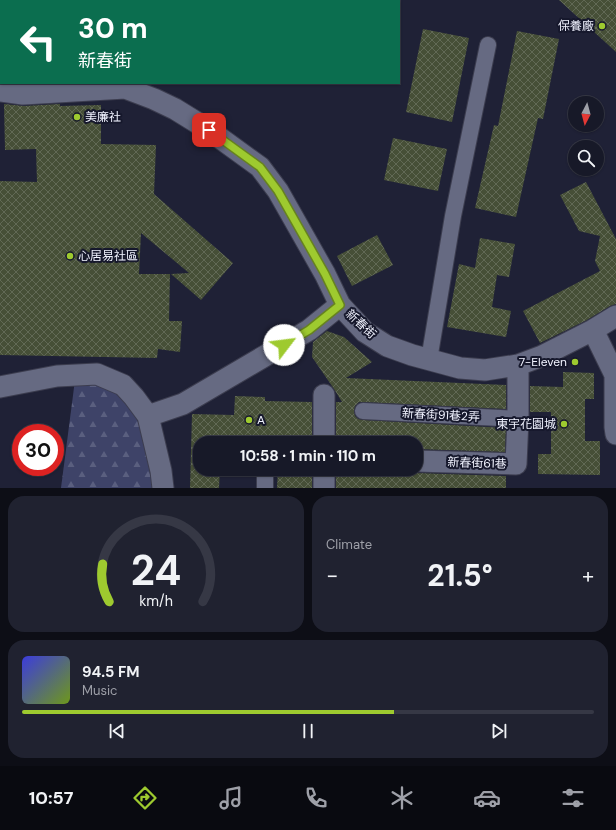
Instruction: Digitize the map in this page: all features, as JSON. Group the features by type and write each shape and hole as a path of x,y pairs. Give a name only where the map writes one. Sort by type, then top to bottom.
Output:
{"street":[{"path":"429,360 453,216 488,45"},
{"name":"新春街","path":"0,91 23,94 127,86 175,109 209,130 260,167 278,191 325,274 340,305 365,332 387,346 412,355 460,368 485,370 518,365 542,356 593,330 616,316"},
{"path":"148,416 183,404 190,400 309,330 340,305"},
{"path":"593,330 615,375 616,434"},
{"path":"518,365 518,419"},
{"path":"0,387 57,376 97,374 123,385 148,416 161,471 163,488"},
{"path":"324,395 324,436"},
{"name":"新春街91巷2弄","path":"363,411 518,419"},
{"name":"新春街61巷","path":"423,461 516,464 518,419"},
{"path":"265,476 265,488"},
{"path":"324,476 324,488"}],"green space":[{"path":"75,380 98,383 125,399 143,430 155,488 61,488 63,476 64,476 64,465"}],"building":[{"name":"保養廠","path":"559,0 616,0 616,52"},
{"path":"423,29 469,38 452,122 406,112"},
{"path":"517,31 559,39 543,119 538,118 516,217 475,208 494,125 498,126"},
{"name":"心居易社區","path":"4,104 24,106 60,104 60,106 101,105 101,144 156,145 154,194 233,263 201,300 171,274 189,273 141,233 139,274 170,274 169,321 182,321 180,352 158,349 157,358 0,355 0,181 37,182 36,149 5,150"},
{"path":"393,138 447,149 438,191 384,180"},
{"path":"586,182 616,239 616,304 540,343 523,311 600,271 595,261 600,236 579,231 560,195"},
{"path":"377,235 393,265 352,286 337,256"},
{"path":"480,238 515,244 509,277 497,275 492,307 511,311 506,337 447,327 459,264 475,268"},
{"path":"327,331 344,337 372,362 346,378 506,385 506,409 359,402 355,406 354,411 355,416 358,419 363,420 506,428 505,452 423,449 423,436 336,436 336,402 342,402 312,357 313,342"},
{"name":"東宇花園城","path":"563,372 594,373 594,399 585,399 585,441 600,441 600,475 538,474 538,454 551,454 551,412 530,412 530,386 563,387"},
{"path":"235,396 265,397 265,401 312,402 312,436 193,436 193,476 220,476 219,488 190,488 192,414 234,415"},
{"path":"423,473 506,476 506,488 336,488 336,476 423,476"},
{"path":"278,476 312,476 312,488 277,488"}],"place":[{"name":"保養廠","path":"602,26"},
{"name":"美廉社","path":"77,117"},
{"name":"心居易社區","path":"70,256"},
{"name":"7-Eleven","path":"575,362"},
{"name":"A","path":"249,420"},
{"name":"東宇花園城","path":"564,424"}],"route":[{"path":"209,130 260,167 278,191 325,274 340,305 309,330 284,345"}]}
